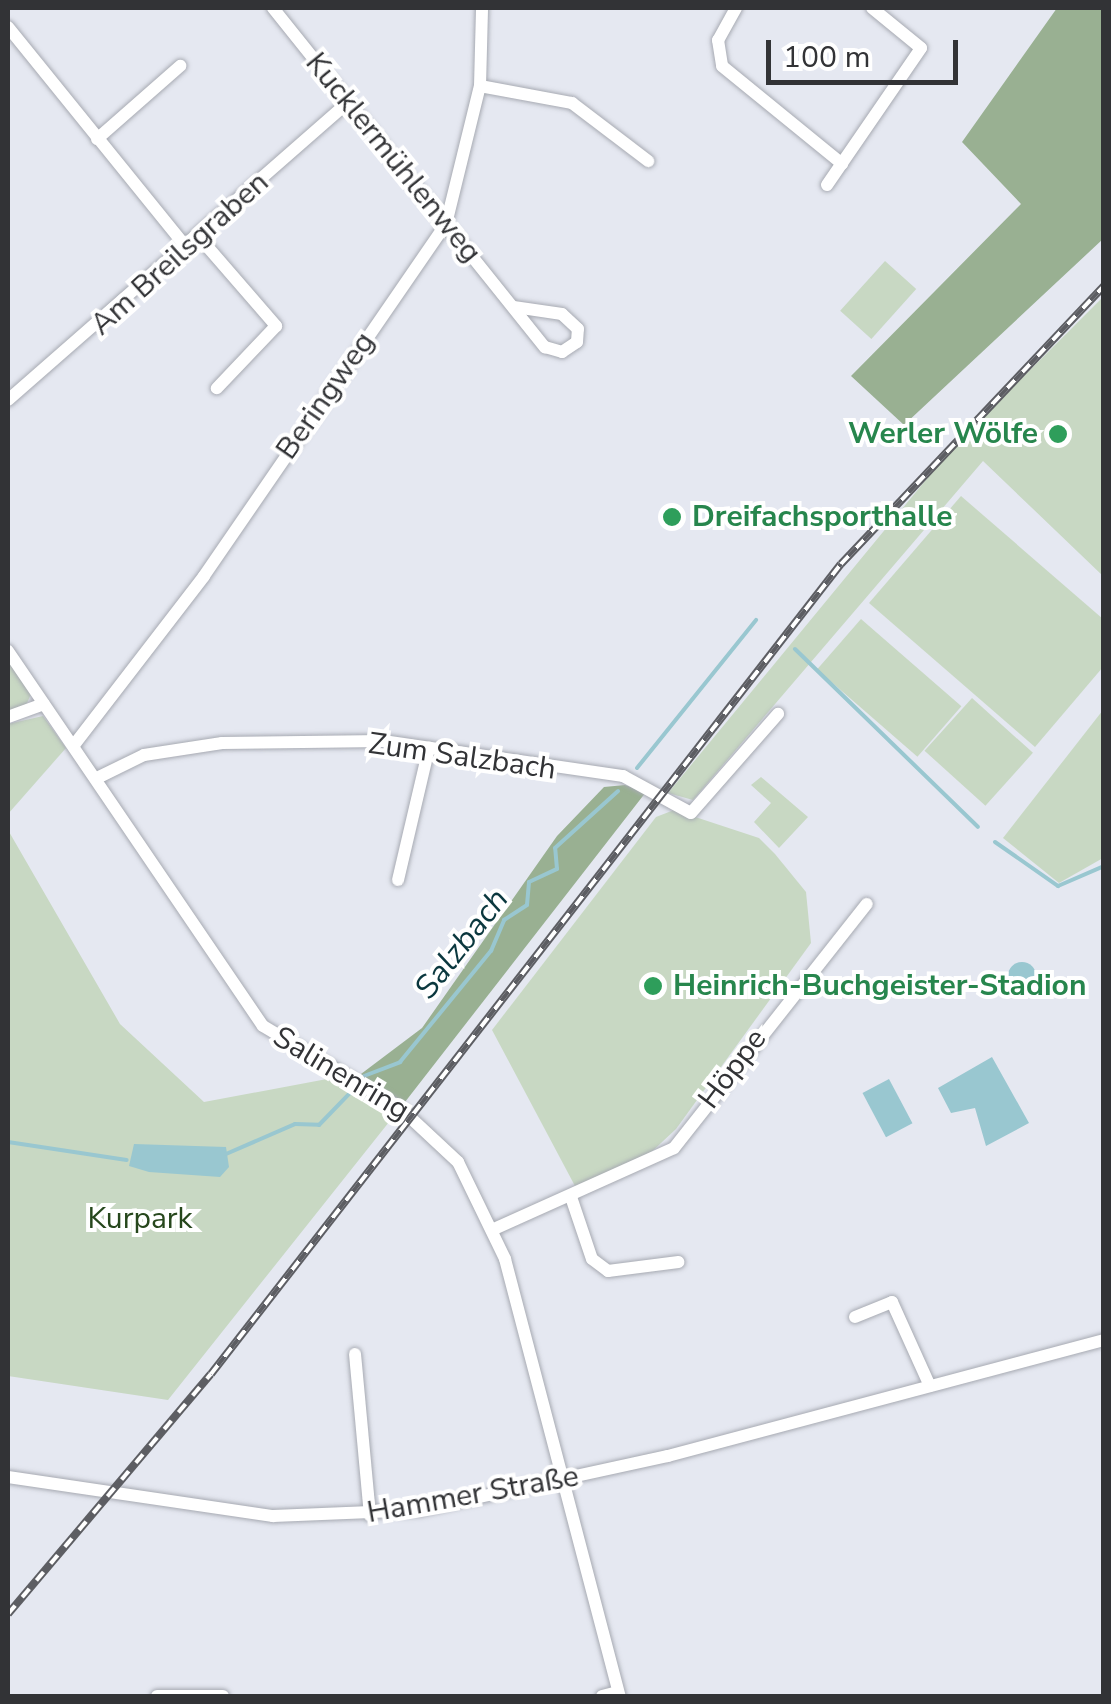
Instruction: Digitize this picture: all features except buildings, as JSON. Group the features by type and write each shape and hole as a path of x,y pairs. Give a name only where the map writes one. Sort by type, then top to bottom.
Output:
{"street":[{"name":"Kucklermühlenweg","path":"273,8 545,347 562,352 579,338 562,314 514,307"},
{"name":"Beringweg","path":"74,745 181,608 446,224 480,86 482,8"},
{"path":"736,8 718,40 722,66 842,164"},
{"path":"826,185 920,48 872,8"},
{"path":"8,27 188,248"},
{"path":"98,139 180,66"},
{"path":"480,86 572,103 648,160"},
{"name":"Am Breilsgraben","path":"8,400 188,248 348,102"},
{"path":"199,237 276,326 218,388"},
{"name":"Salinenring","path":"8,651 264,1026 435,1134 494,1229 619,1694"},
{"path":"12,718 44,704"},
{"name":"Zum Salzbach","path":"97,778 153,752 222,743 428,748 622,776 691,813 778,714"},
{"path":"398,880 428,748"},
{"name":"Höppe","path":"494,1229 674,1148 868,904"},
{"path":"572,1197 592,1259 608,1272 678,1262"},
{"path":"855,1317 892,1302 930,1386"},
{"name":"Hammer Straße","path":"8,1478 246,1514 370,1515 561,1481 1104,1340"},
{"path":"355,1354 370,1515"},
{"path":"602,1696 619,1694"},
{"path":"157,1696 223,1696"}],"green space":[{"path":"1057,8 1103,8 1103,239 904,425 851,376 1021,204 962,142"},
{"path":"885,261 916,289 871,339 840,311"},
{"path":"1103,297 1103,576 983,461 693,800 668,793 953,447"},
{"path":"961,496 1103,619 1103,667 1035,747 869,603"},
{"path":"861,619 961,706 917,757 817,670"},
{"path":"8,658 31,694 24,710 8,711"},
{"path":"972,698 1033,753 985,806 924,751"},
{"path":"1103,710 1103,858 1059,883 1003,838"},
{"path":"43,716 66,748 8,814 8,724"},
{"path":"761,777 808,817 779,848 754,822 771,803 751,785"},
{"path":"625,785 646,792 405,1102 357,1077 422,1028 557,836 604,787"},
{"name":"Heinrich-Buchgeister-Stadion","path":"674,810 759,838 806,892 811,943 676,1129 646,1157 575,1186 492,1030 656,817"},
{"name":"Kurpark","path":"8,830 120,1024 204,1102 327,1079 393,1117 168,1400 8,1376"}],"water":[{"path":"1022,962 1032,966 1036,976 1032,986 1022,990 1012,986 1008,976 1012,966"},
{"path":"992,1057 1029,1123 986,1146 975,1108 951,1113 938,1088"},
{"path":"889,1079 912,1123 886,1137 863,1093"},
{"path":"134,1144 226,1147 229,1167 220,1177 149,1172 129,1166"}],"waterway":[{"name":"Salzbach","path":"637,768 756,620"},
{"name":"Salzbach","path":"795,649 978,827"},
{"name":"Salzbach","path":"364,1076 400,1062 491,951 504,920 527,905 529,882 557,869 555,848 618,791"},
{"name":"Salzbach","path":"995,842 1058,886 1104,866"},
{"name":"Salzbach","path":"226,1154 295,1124 319,1125 350,1093"},
{"name":"Salzbach","path":"8,1142 127,1160"}],"railway":[{"path":"8,1614 211,1374 841,564 1104,286"}],"place":[{"name":"Werler Wölfe","path":"1058,434"},
{"name":"Dreifachsporthalle","path":"672,517"},
{"name":"Heinrich-Buchgeister-Stadion","path":"653,986"}]}
